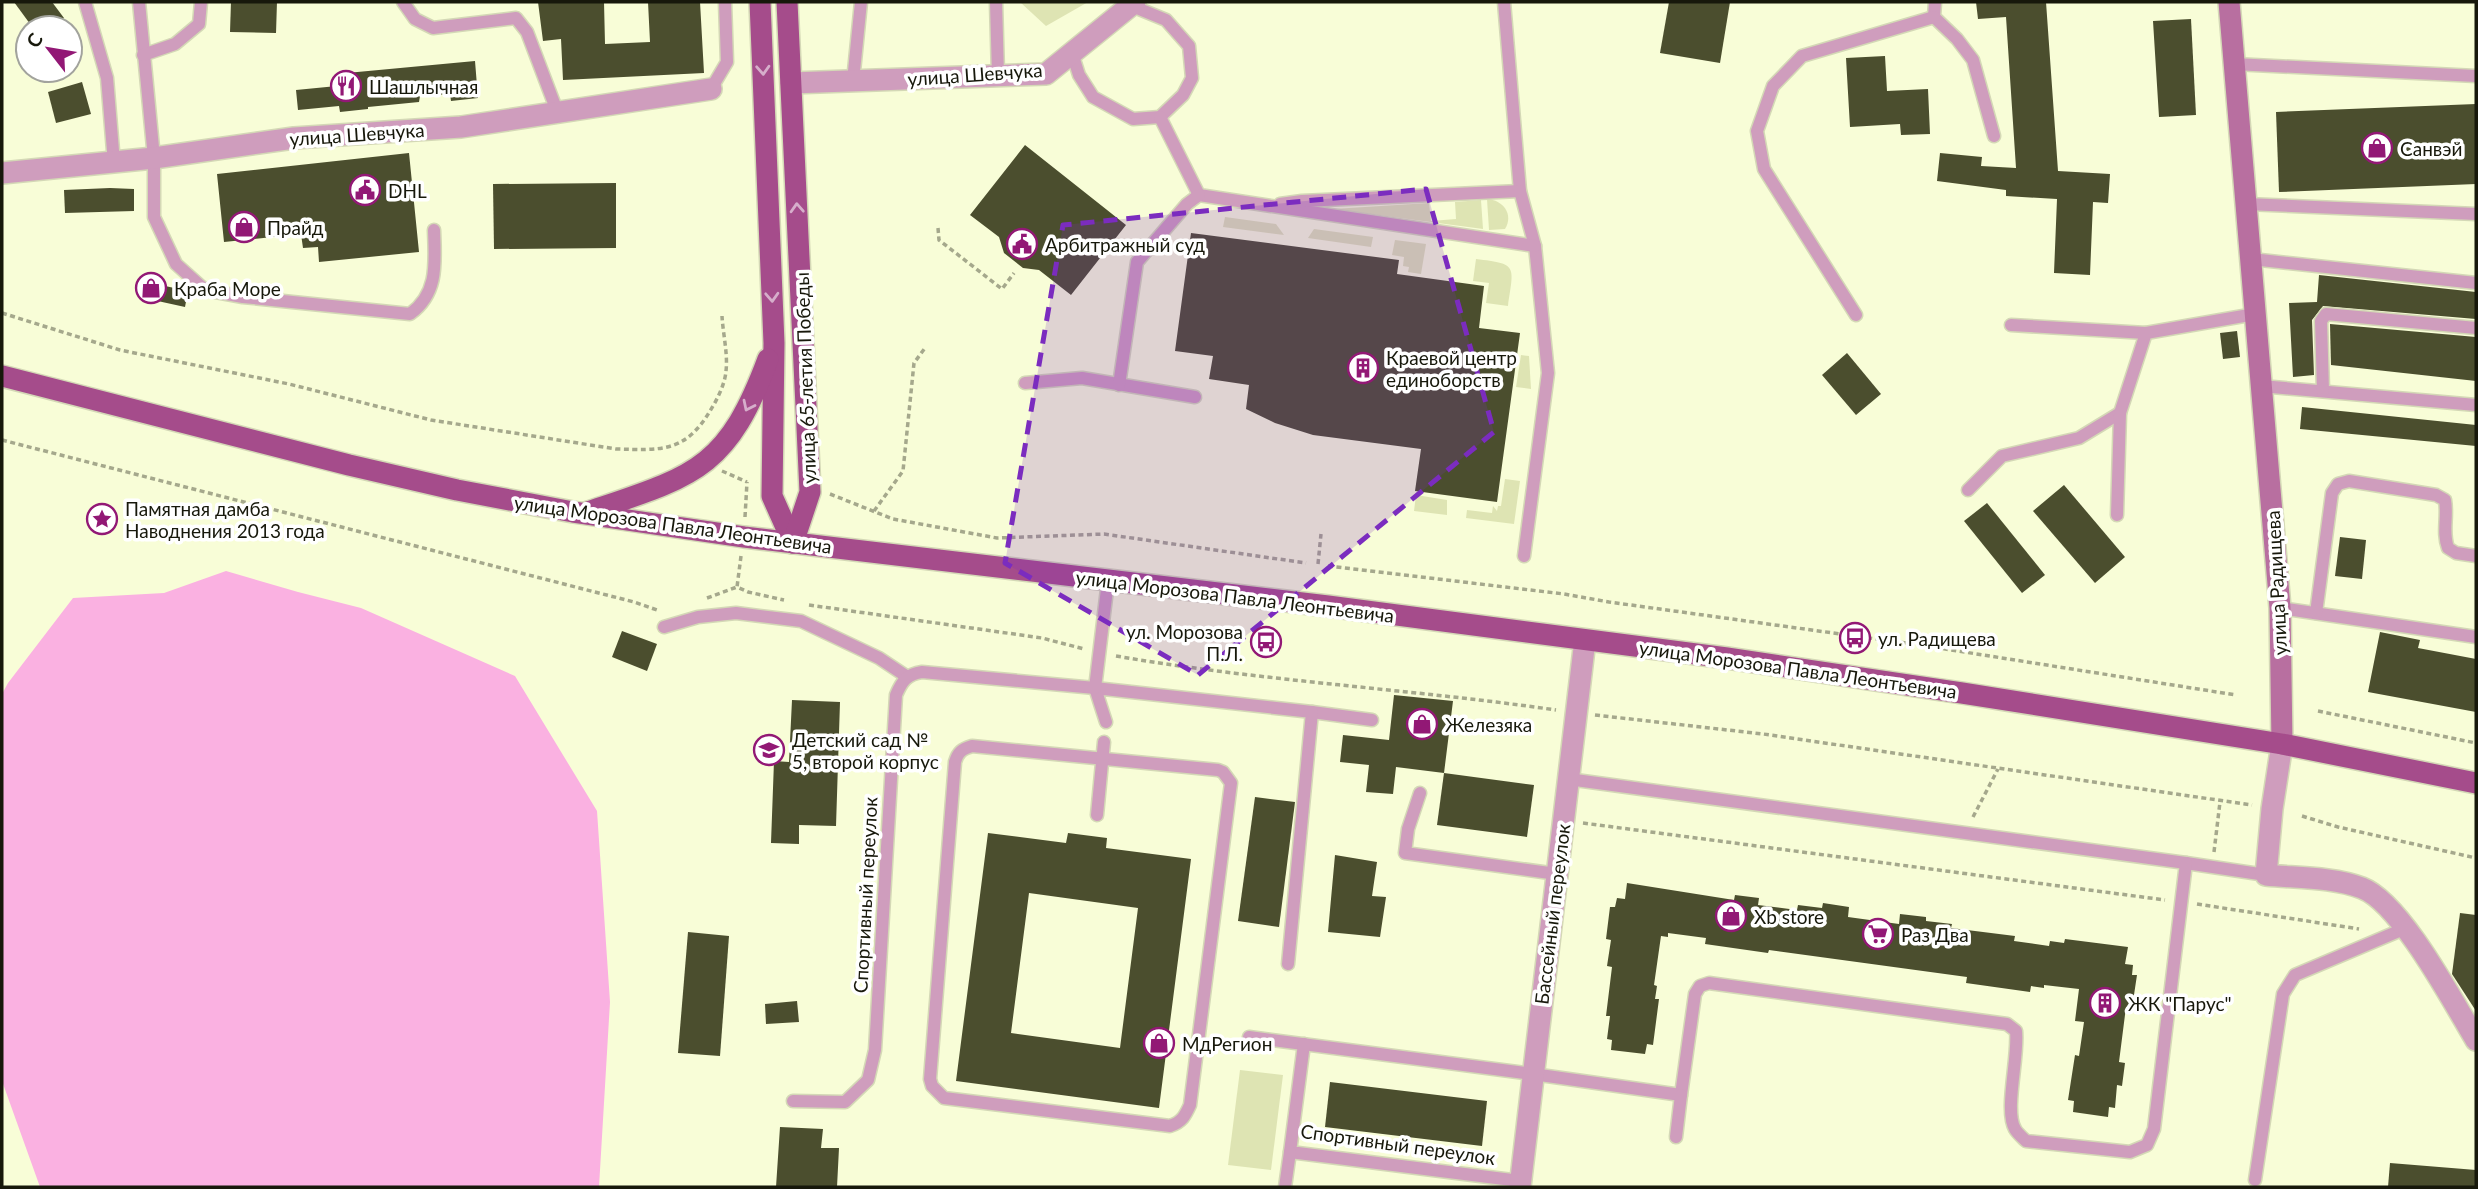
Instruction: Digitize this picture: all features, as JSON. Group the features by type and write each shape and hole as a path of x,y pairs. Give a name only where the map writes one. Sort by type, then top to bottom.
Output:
{"main road":[{"name":"улица 65-летия Победы","path":"760,2 774,343 772,496 793,542"},
{"name":"улица 65-летия Победы","path":"787,2 810,486 809,498 793,542"},
{"path":"583,513 668,485 706,463 719,452 744,415 774,343"},
{"name":"улица Морозова Павла Леонтьевича","path":"2,376 349,465 457,490 583,513 793,542 1727,658 2282,744 2476,783"}],"street":[{"name":"улица Радищева","path":"2228,2 2280,608 2282,744 2266,875"},
{"name":"улица Шевчука","path":"791,83 1046,74 1133,4"},
{"name":"улица Шевчука","path":"2,173 114,163 293,138 461,127 711,89"},
{"name":"Бассейный переулок","path":"1520,1184 1585,640"},
{"path":"2266,875 2345,883 2363,888 2385,903 2406,928 2476,1040"}],"lane":[{"path":"85,2 107,78 114,163"},
{"path":"139,2 154,158 154,217 176,264 205,290 243,297 410,314 419,307 435,279 434,230"},
{"path":"143,55 175,44 199,24 201,2"},
{"path":"403,2 415,19 433,28 516,18 527,32 557,111"},
{"path":"711,89 727,62 725,2"},
{"path":"853,81 860,2"},
{"path":"996,2 998,75"},
{"path":"1504,2 1520,191 1535,246 1548,373 1524,556"},
{"path":"1934,17 1936,2"},
{"path":"1072,53 1079,75 1093,97 1133,119 1160,117 1184,95 1192,78 1189,46 1167,20 1133,4"},
{"path":"1934,17 1957,39 1973,60 1994,136"},
{"path":"1856,315 1764,169 1758,131 1773,86 1802,56 1934,17"},
{"path":"2234,64 2476,76"},
{"path":"1160,117 1199,195"},
{"path":"1265,206 1302,201 1520,191"},
{"path":"1119,385 1137,262 1187,204 1199,195 1535,246"},
{"path":"2246,204 2476,214"},
{"path":"2251,259 2476,283"},
{"path":"2011,326 2146,333 2255,314"},
{"path":"2323,391 2321,321 2326,314 2476,328"},
{"path":"2117,515 2120,413 2146,333"},
{"path":"1025,383 1082,379 1195,397"},
{"path":"2261,386 2476,405"},
{"path":"1968,490 2002,456 2078,438 2120,413"},
{"path":"2316,613 2332,493 2338,484 2349,481 2435,495 2445,500 2447,510 2444,538 2448,548 2456,553 2476,556"},
{"path":"1106,722 1096,688 1108,581"},
{"path":"2280,608 2476,637"},
{"path":"664,627 698,617 736,613 801,621 879,658 906,676 922,671 1372,720"},
{"name":"Спортивный переулок","path":"793,1101 845,1102 867,1080 874,1050 896,695 906,676"},
{"path":"1288,964 1312,712"},
{"path":"1097,815 1104,742"},
{"path":"972,746 1102,759 1218,770 1223,772 1231,783 1190,1105 1185,1116 1179,1123 1170,1126 944,1098 932,1086 930,1079 955,762 958,754 964,748 972,746"},
{"path":"1568,779 2266,875"},
{"path":"1420,793 1408,829 1405,853 1557,874"},
{"path":"1676,1137 1695,994 1700,986 1709,983 2007,1024 2016,1031 2018,1045 2010,1115 2015,1130 2026,1141 2130,1152 2147,1145 2154,1129 2186,863"},
{"path":"2255,1180 2283,994 2295,975 2406,928"},
{"path":"1249,1037 1681,1095"},
{"name":"Спортивный переулок","path":"1304,1044 1290,1152 1520,1184"},
{"path":"1285,1187 1290,1152"}],"path":[{"path":"938,228 939,240 1002,289 1014,273"},
{"path":"2,313 120,350 289,384 431,420 605,447 638,449 667,447 684,441 696,431 713,408 726,371 722,316"},
{"path":"874,511 903,471 914,363 925,348"},
{"path":"2,440 635,602 664,613"},
{"path":"706,463 747,482 772,485"},
{"path":"810,486 894,519 997,538 1104,534 1306,563"},
{"path":"1318,564 1321,534"},
{"path":"1328,566 1564,594 1920,645 2236,695"},
{"path":"701,600 737,587"},
{"path":"2318,711 2476,743"},
{"path":"1576,712 1763,734 2252,805"},
{"path":"1964,833 1998,769"},
{"path":"2212,866 2220,802"},
{"path":"2302,816 2476,859"},
{"path":"1564,820 2350,926 2361,930 2373,942"}],"highlighted area":[{"path":"1426,189 1494,432 1198,675 1005,563 1063,225"}],"green space":[{"path":"1020,2 1088,2 1046,26"},
{"path":"1487,199 1498,202 1505,209 1508,218 1505,229 1489,230"},
{"path":"1481,200 1483,229 1333,209 1429,203 1431,221 1456,219 1455,202"},
{"path":"1225,217 1276,224 1284,235 1223,227"},
{"path":"1314,229 1373,237 1371,247 1308,238"},
{"path":"1395,240 1426,244 1421,274 1408,272 1409,267 1403,266 1404,257 1392,255"},
{"path":"1476,259 1500,263 1510,269 1512,274 1508,306 1486,303 1489,283 1473,281"},
{"path":"1521,355 1529,356 1531,389 1516,387"},
{"path":"1505,479 1520,481 1514,524 1466,518 1467,510 1492,513 1493,506 1497,511 1498,506 1501,506"},
{"path":"1416,495 1447,500 1447,515 1414,511"},
{"path":"1240,1070 1283,1075 1271,1170 1228,1165"}],"shaded area":[{"path":"226,571 361,608 515,676 597,811 610,1002 599,1187 40,1187 2,1081 2,694 73,598 164,593"}],"building":[{"path":"14,2 52,2 61,14 23,14"},
{"path":"231,2 277,2 276,33 230,32"},
{"path":"538,2 604,2 605,44 650,42 648,2 700,2 704,73 563,80 561,39 543,41"},
{"path":"1669,2 1730,2 1720,63 1660,53"},
{"path":"1976,2 2046,2 2058,171 2110,174 2108,203 2093,202 2090,275 2054,273 2057,199 2006,196 2006,190 1937,181 1940,153 1982,157 1981,166 2016,168 2006,17 1978,19"},
{"path":"2191,19 2196,115 2159,117 2153,21"},
{"path":"1885,56 1887,91 1928,89 1930,134 1901,135 1900,124 1850,127 1846,58"},
{"path":"475,61 478,98 451,101 450,94 420,96 419,102 368,109 340,112 339,106 298,110 296,90 337,86 336,74"},
{"path":"83,84 91,114 56,123 48,92"},
{"name":"Санвэй","path":"2476,104 2476,184 2279,192 2276,112"},
{"path":"1025,145 1126,225 1071,295 1039,270 1023,268 1004,253 999,237 970,215"},
{"path":"409,153 419,252 319,262 318,247 303,248 301,234 224,242 217,174"},
{"path":"616,183 616,248 494,249 493,184"},
{"path":"134,189 134,211 65,213 64,190"},
{"name":"Краевой центр единоборств","path":"1191,233 1399,260 1397,274 1484,286 1479,328 1520,333 1497,502 1415,491 1421,449 1313,435 1275,423 1246,409 1249,385 1209,379 1213,356 1175,351"},
{"path":"2319,275 2476,292 2476,319 2323,306 2312,320 2314,375 2293,377 2289,303 2317,302"},
{"path":"147,282 188,291 185,307 144,298"},
{"path":"2330,324 2476,337 2476,381 2331,365"},
{"path":"2237,331 2240,357 2223,359 2220,333"},
{"path":"1847,353 1881,394 1856,415 1822,375"},
{"path":"2302,407 2476,425 2476,446 2300,429"},
{"path":"2064,485 2125,557 2095,583 2033,511"},
{"path":"1987,503 2045,575 2022,593 1964,521"},
{"path":"2340,537 2366,540 2362,579 2335,576"},
{"path":"622,631 657,644 647,671 612,657"},
{"path":"2380,632 2420,640 2418,648 2476,659 2476,712 2368,692"},
{"path":"1394,695 1453,701 1444,773 1396,767 1393,794 1366,792 1369,765 1340,762 1343,735 1389,740"},
{"path":"792,700 840,702 836,826 799,825 799,844 771,843 774,761 789,762"},
{"path":"1444,773 1534,785 1527,837 1437,825"},
{"path":"1255,797 1295,802 1279,927 1238,921"},
{"path":"988,833 1066,843 1068,833 1107,838 1106,848 1191,859 1159,1108 956,1081","holes":["1029,893 1138,908 1120,1048 1011,1033"]},
{"path":"1335,855 1377,862 1372,896 1386,897 1380,937 1328,932"},
{"name":"ЖК \"Парус\"","path":"1627,883 1734,900 1735,895 1759,898 1758,905 1797,910 1798,905 1822,908 1823,903 1849,907 1848,917 1899,924 1900,914 1926,917 1926,921 1952,924 1951,928 2015,936 2014,941 2049,946 2050,941 2064,943 2065,939 2128,947 2125,964 2133,965 2132,975 2137,975 2132,1008 2126,1007 2119,1062 2125,1063 2122,1086 2117,1085 2115,1108 2109,1107 2108,1117 2073,1112 2074,1101 2068,1100 2075,1055 2079,1056 2084,1022 2075,1021 2079,989 2044,985 2044,988 2031,986 2030,992 1966,983 1967,977 1705,944 1706,938 1668,933 1668,937 1661,936 1654,985 1657,986 1655,999 1659,999 1653,1045 1647,1044 1645,1054 1611,1050 1612,1040 1607,1039 1610,1016 1606,1016 1612,967 1607,966 1611,940 1606,939 1610,907 1615,907 1617,898 1625,899"},
{"path":"2460,913 2476,915 2476,1011 2452,974"},
{"path":"688,932 729,936 720,1056 678,1053"},
{"path":"797,1001 799,1022 766,1024 765,1004"},
{"path":"1330,1082 1487,1101 1482,1146 1325,1127"},
{"path":"780,1127 823,1129 821,1148 839,1148 837,1187 776,1187"},
{"path":"2390,1163 2476,1170 2476,1187 2388,1187"}],"place":[{"name":"Шашлычная","path":"346,86"},
{"name":"Санвэй","path":"2377,148"},
{"name":"DHL","path":"365,190"},
{"name":"Прайд","path":"244,227"},
{"name":"Арбитражный суд","path":"1022,244"},
{"name":"Краба Море","path":"151,288"},
{"name":"Краевой центр единоборств","path":"1363,368"},
{"name":"Памятная дамба Наводнения 2013 года","path":"102,519"},
{"name":"ул. Радищева","path":"1855,638"},
{"name":"ул. Морозова П.Л.","path":"1266,642"},
{"name":"Железяка","path":"1422,724"},
{"name":"Детский сад № 5, второй корпус","path":"769,750"},
{"name":"Xb store","path":"1731,916"},
{"name":"Раз Два","path":"1878,934"},
{"name":"ЖК \"Парус\"","path":"2105,1003"},
{"name":"МдРегион","path":"1159,1043"}]}
